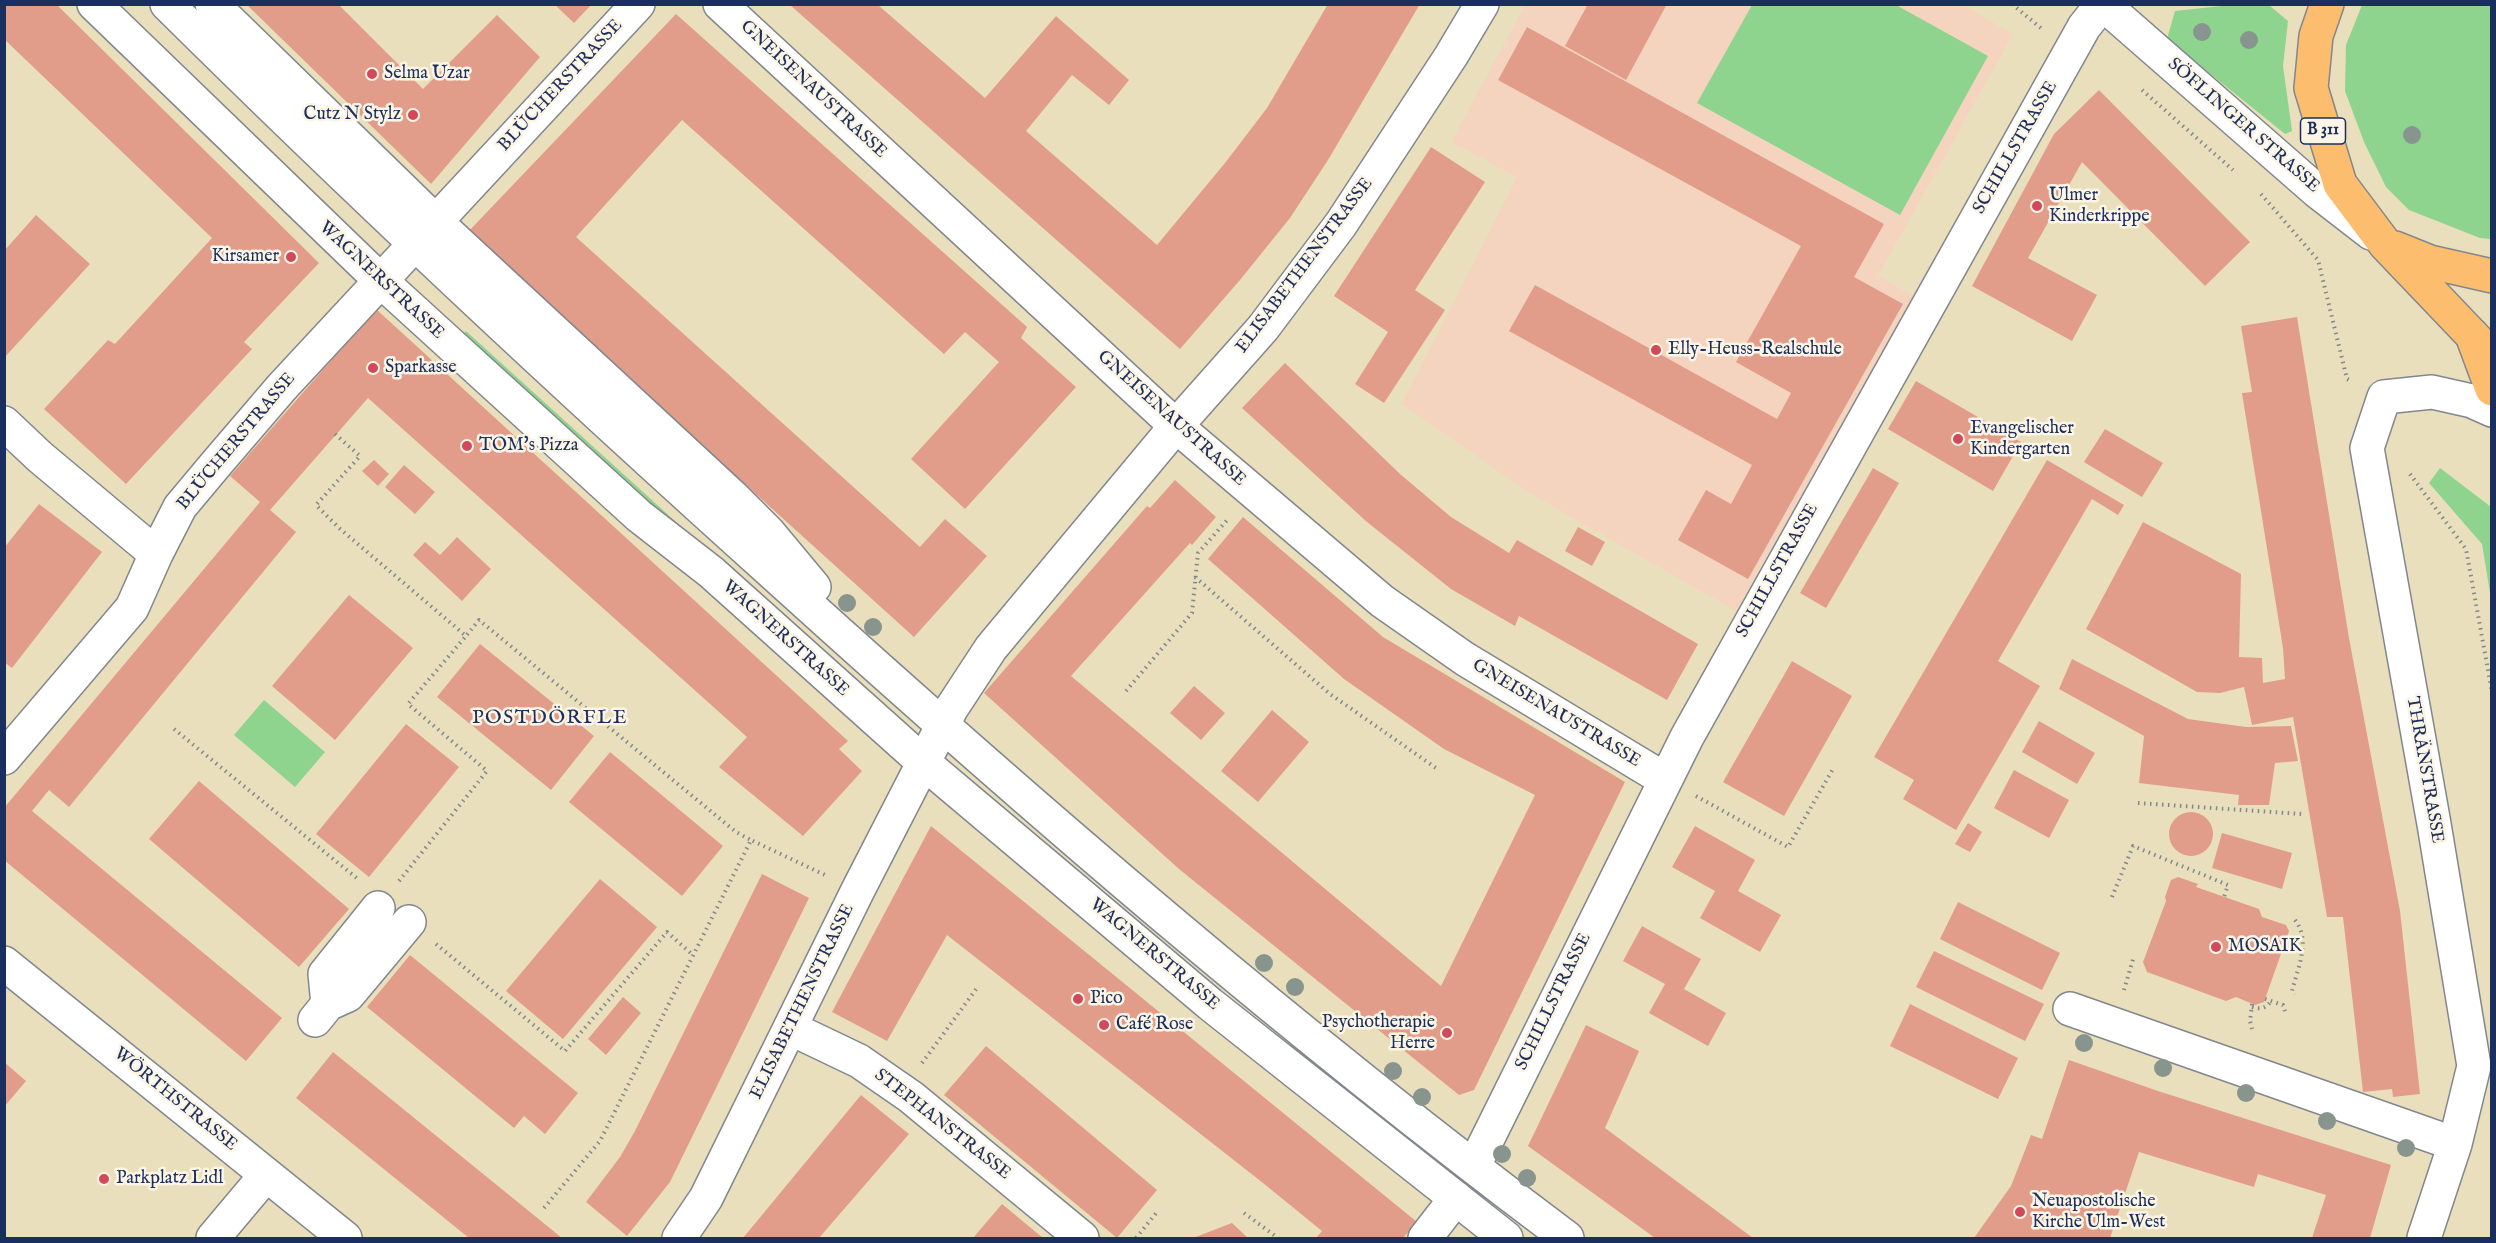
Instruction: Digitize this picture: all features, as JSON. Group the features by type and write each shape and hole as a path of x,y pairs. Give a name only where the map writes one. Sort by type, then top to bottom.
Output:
{"main road":[{"name":"B 311","path":"2327,4 2316,36 2311,88 2340,184 2385,244 2482,345"},
{"path":"2385,244 2430,262 2488,276"},
{"path":"2482,345 2492,389"}],"street":[{"name":"WAGNERSTRASSE","path":"94,4 408,251 732,496 769,533 800,572 824,597 937,735 1210,1004 1506,1239"},
{"path":"142,4 408,251"},
{"path":"167,4 408,251"},
{"name":"WAGNERSTRASSE","path":"212,4 408,251 639,516 711,572 937,735 1014,761 1287,998 1593,1239"},
{"name":"BLÜCHERSTRASSE","path":"4,758 132,608 180,507 209,472 282,387 638,4"},
{"name":"GNEISENAUSTRASSE","path":"720,4 1176,426 1382,601 1456,653 1664,779"},
{"name":"ELISABETHENSTRASSE","path":"680,1239 706,1198 937,735 992,648 1176,426 1263,328 1341,224 1451,56 1482,4"},
{"name":"SÖFLINGER STRASSE","path":"2102,4 2318,192 2385,244"},
{"name":"SCHILLSTRASSE","path":"1481,1152 1664,779 2084,27 2102,4"},
{"path":"2384,398 2432,392 2472,401 2492,410"},
{"name":"THRÄNSTRASSE","path":"2384,398 2367,448 2434,824 2474,1066 2455,1144 2424,1239"},
{"path":"4,423 40,457 156,554"},
{"path":"937,735 1132,912 1290,1043 1540,1239"},
{"path":"937,735 1313,1040 1477,1171 1567,1239"},
{"path":"372,897 325,974 322,1012 348,995 409,922"},
{"name":"WÖRTHSTRASSE","path":"4,963 345,1239"},
{"path":"2070,1009 2455,1144"},
{"name":"STEPHANSTRASSE","path":"790,1028 860,1061 902,1090 1082,1239"},
{"path":"213,1239 266,1175"},
{"path":"1425,1239 1456,1198"}],"path":[{"path":"2013,4 2047,34"},
{"path":"2135,82 2150,98 2236,172"},
{"path":"2253,187 2319,260 2347,379 2384,398"},
{"path":"335,434 360,456 316,505 339,528 466,636"},
{"path":"2367,448 2401,461 2466,549 2492,692"},
{"path":"1126,691 1192,613 1198,553 1252,491"},
{"path":"1195,577 1330,694 1436,768"},
{"path":"398,882 487,771 408,704 479,620 727,824 751,840 858,890"},
{"path":"174,729 372,897"},
{"path":"1664,779 1788,847 1833,769"},
{"path":"2138,803 2302,814"},
{"path":"544,1208 600,1141 751,840"},
{"path":"2112,897 2133,846 2228,885 2224,897"},
{"path":"2295,920 2304,940 2292,991 2295,994"},
{"path":"409,922 566,1051 667,932 693,955"},
{"path":"902,1090 977,988"},
{"path":"2265,999 2283,1005 2286,1014"},
{"path":"2252,1029 2250,1021 2252,1005 2258,1009 2267,1006 2271,1001"},
{"path":"1136,1239 1156,1212"},
{"path":"1244,1213 1278,1239"}],"shaded area":[{"name":"Elly-Heuss-Realschule","path":"1525,5 1963,5 2013,34 1878,276 1914,296 1736,611 1531,494 1402,404 1517,177 1451,142"}],"green space":[{"path":"1752,5 1896,5 1988,56 1900,215 1697,103"},
{"path":"2230,5 2269,5 2288,21 2283,66 2292,131 2285,134 2167,39 2175,11"},
{"path":"2362,5 2491,5 2491,239 2480,238 2409,210 2386,187 2364,142 2345,91 2346,45"},
{"path":"466,331 697,541 694,544 457,340"},
{"path":"2440,468 2491,507 2491,599 2482,544 2429,483"},
{"path":"264,700 325,752 295,787 234,735"}],"building":[{"path":"4,4 56,4 319,263 244,342 252,349 126,484 44,409 108,340 115,344 212,238 4,39"},
{"path":"246,4 338,4 423,89 497,15 540,57 431,184"},
{"path":"554,4 592,4 574,23"},
{"path":"1328,4 1420,4 1328,160 1290,218 1180,349 790,5 878,5 985,98 1056,16 1129,80 1109,105 1072,75 1026,131 1157,245 1267,108"},
{"path":"1588,4 1667,4 1626,80 1565,46"},
{"path":"676,14 1027,327 1021,338 1076,387 965,509 911,459 999,362 965,332 944,354 682,120 576,237 920,547 945,519 987,556 914,637 467,233"},
{"path":"1527,27 1884,224 1854,277 1903,304 1748,579 1678,540 1706,490 1731,504 1752,465 1509,331 1535,285 1777,419 1791,393 1736,362 1801,246 1498,80"},
{"path":"2099,90 2250,242 2205,286 2082,162 2028,258 2097,295 2072,341 1972,286 2054,134"},
{"path":"1431,147 1485,182 1415,290 1445,310 1384,403 1355,384 1388,332 1334,296"},
{"path":"36,215 90,264 4,358 4,251"},
{"path":"376,309 848,741 839,749 862,771 803,836 719,767 747,737 368,398 270,510 296,532 69,807 49,790 32,811 282,1018 246,1061 4,860 4,808 260,502 230,476"},
{"path":"2297,317 2349,638 2400,911 2420,1094 2393,1097 2392,1089 2363,1092 2343,917 2327,917 2293,717 2252,725 2244,687 2220,693 2197,692 2086,629 2143,522 2241,574 2239,657 2262,658 2263,683 2285,679 2283,648 2242,393 2252,392 2241,326"},
{"path":"1285,363 1400,474 1451,517 1509,553 1517,540 1698,644 1667,700 1519,616 1515,626 1451,589 1367,522 1242,408"},
{"path":"1916,381 2021,442 1993,491 1888,429"},
{"path":"2105,429 2163,463 2142,497 2084,462"},
{"path":"374,460 389,474 378,486 362,471"},
{"path":"2047,460 2124,505 2118,515 2092,499 1998,661 2040,686 1956,830 1903,799 1914,780 1874,757"},
{"path":"404,465 435,492 415,514 385,487"},
{"path":"1873,468 1899,483 1826,608 1800,593"},
{"path":"1175,480 1216,517 1071,676 1441,986 1535,795 1444,749 1344,679 1208,559 1243,517 1383,637 1625,782 1474,1090 1459,1095 1179,869 984,693 1147,506 1150,508"},
{"path":"39,504 102,552 12,668 4,662 4,548"},
{"path":"1578,527 1605,542 1592,566 1565,551"},
{"path":"457,537 491,569 462,601 413,555 425,542 440,555"},
{"path":"349,595 413,648 335,740 272,686"},
{"path":"480,644 594,736 551,790 437,697"},
{"path":"2072,659 2188,719 2246,727 2291,726 2298,761 2275,763 2269,805 2238,805 2239,795 2139,783 2144,736 2059,689"},
{"path":"1792,661 1852,696 1784,816 1723,782"},
{"path":"1194,686 1225,713 1201,740 1170,713"},
{"path":"1272,710 1309,742 1258,802 1221,771"},
{"path":"2039,721 2095,753 2077,784 2022,752"},
{"path":"406,724 459,767 369,877 316,834"},
{"path":"610,752 723,846 682,896 569,802"},
{"path":"2014,770 2069,800 2049,838 1994,808"},
{"path":"199,781 349,909 299,967 149,839"},
{"path":"2191,812 2207,818 2213,834 2207,850 2191,856 2175,850 2169,834 2175,818"},
{"path":"1968,823 1982,832 1970,852 1955,844"},
{"path":"931,826 1417,1222 1403,1238 1316,1238 1322,1231 947,935 887,1041 832,1012"},
{"path":"1695,826 1755,860 1738,891 1781,915 1760,952 1700,918 1715,891 1672,867"},
{"path":"2222,833 2292,853 2282,889 2212,868"},
{"path":"762,874 809,898 670,1182 627,1236 586,1202 620,1157 635,1131"},
{"name":"MOSAIK","path":"2178,877 2198,884 2196,887 2259,909 2262,917 2286,925 2289,931 2264,1002 2255,1005 2236,997 2226,1001 2147,972 2143,962 2166,901 2165,897 2171,880"},
{"path":"600,879 657,927 563,1039 506,991"},
{"path":"1958,902 2060,953 2042,990 1940,939"},
{"path":"1642,926 1701,959 1684,989 1726,1013 1708,1046 1649,1013 1665,984 1623,961"},
{"path":"1934,951 2044,1004 2025,1041 1916,987"},
{"path":"410,955 578,1093 545,1134 524,1116 514,1128 367,1007"},
{"path":"623,997 641,1013 606,1055 588,1039"},
{"path":"1910,1004 2018,1058 1998,1099 1890,1046"},
{"path":"1586,1025 1639,1051 1605,1128 1753,1238 1655,1238 1528,1146"},
{"path":"986,1046 1157,1190 1117,1238 944,1095"},
{"path":"333,1052 562,1238 469,1238 296,1098"},
{"path":"2069,1060 2158,1091 2391,1165 2370,1238 2312,1238 2326,1195 2258,1174 2254,1187 2139,1152 2110,1238 1974,1238 2011,1186 2031,1135 2042,1139"},
{"path":"4,1062 26,1081 4,1107"},
{"path":"861,1095 909,1134 819,1238 743,1238"},
{"path":"1002,1204 1043,1238 973,1238"},
{"path":"1232,1223 1248,1238 1193,1238"}],"place":[{"name":"Selma Uzar","path":"372,74"},
{"name":"Cutz N Stylz","path":"413,115"},
{"name":"Ulmer Kinderkrippe","path":"2037,206"},
{"name":"Kirsamer","path":"291,257"},
{"name":"Elly-Heuss-Realschule","path":"1656,350"},
{"name":"Sparkasse","path":"373,368"},
{"name":"Evangelischer Kindergarten","path":"1958,439"},
{"name":"TOM's Pizza","path":"467,446"},
{"name":"MOSAIK","path":"2216,947"},
{"name":"Pico","path":"1078,999"},
{"name":"Café Rose","path":"1104,1025"},
{"name":"Psychotherapie Herre","path":"1447,1033"},
{"name":"Parkplatz Lidl","path":"104,1179"},
{"name":"Neuapostolische Kirche Ulm-West","path":"2020,1212"}],"district":[{"name":"POSTDÖRFLE","path":"550,719"}]}
